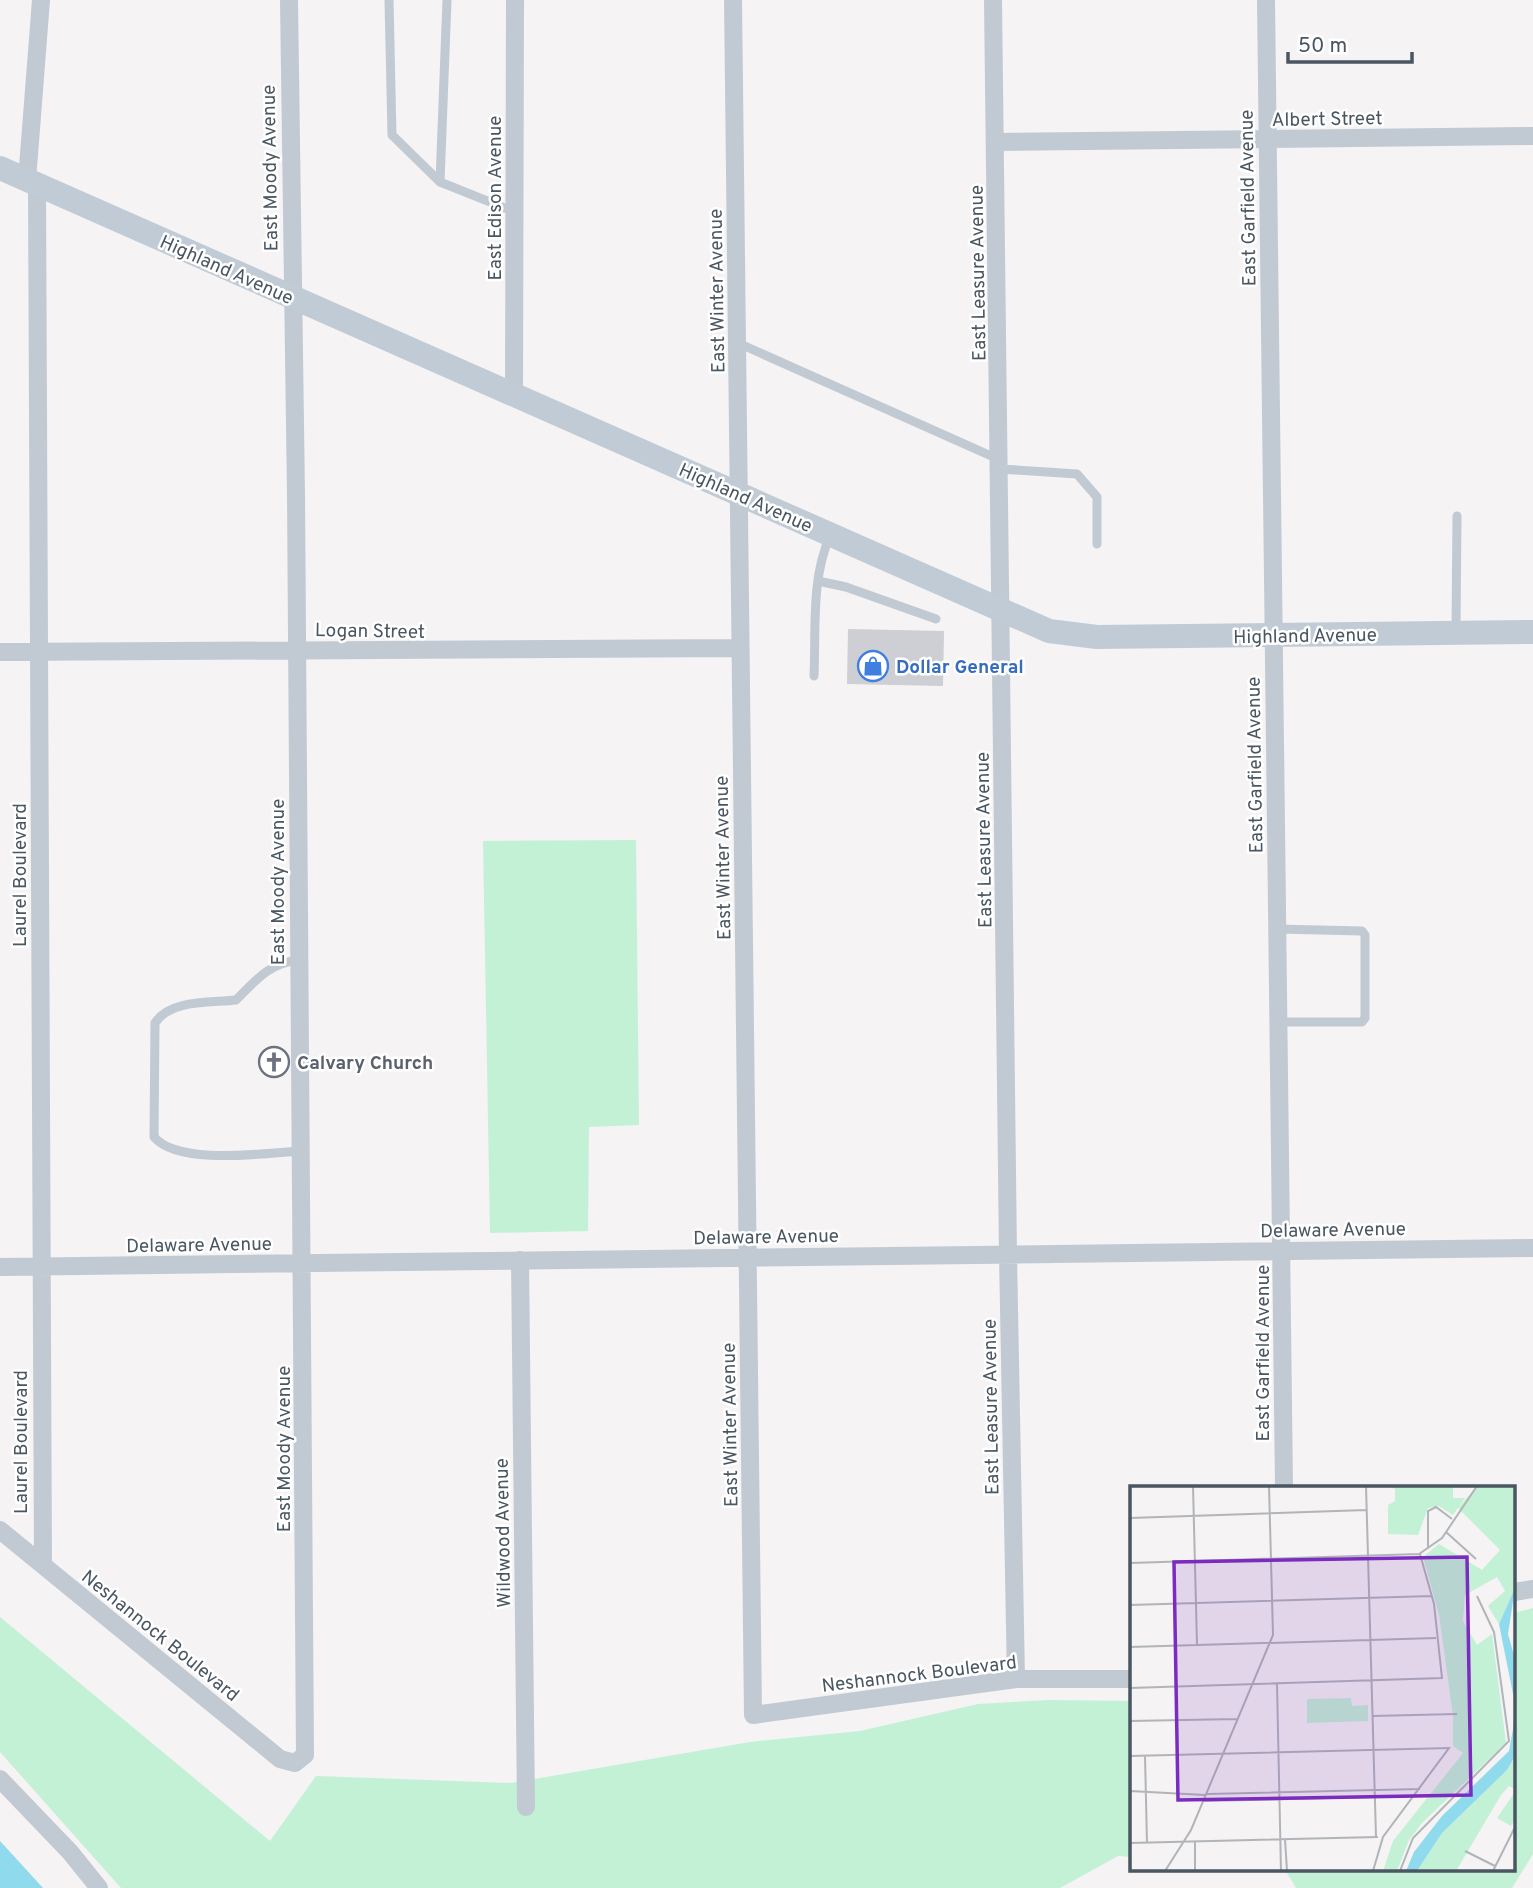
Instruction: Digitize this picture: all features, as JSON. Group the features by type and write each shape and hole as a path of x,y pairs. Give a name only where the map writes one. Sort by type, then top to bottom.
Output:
{"main road":[{"name":"Highland Avenue","path":"0,168 1049,631 1073,636 1533,632"}],"street":[{"name":"Laurel Boulevard","path":"41,0 32,182 38,652 43,1565"},
{"name":"East Moody Avenue","path":"289,0 305,1755 299,1761"},
{"name":"East Edison Avenue","path":"514,395 515,0"},
{"name":"East Winter Avenue","path":"733,0 753,1715"},
{"name":"East Leasure Avenue","path":"993,0 1001,465 1008,1255 1016,1679"},
{"name":"East Garfield Avenue","path":"1266,0 1284,1486"},
{"name":"Albert Street","path":"996,142 1533,136"},
{"name":"Logan Street","path":"0,652 739,648"},
{"name":"Delaware Avenue","path":"0,1267 1533,1248"},
{"name":"Wildwood Avenue","path":"520,1260 526,1807"},
{"name":"Neshannock Boulevard","path":"0,1530 280,1759 287,1763 299,1761"},
{"name":"Neshannock Boulevard","path":"753,1715 1016,1679 1130,1679"},
{"path":"0,1779 70,1852 99,1888"}],"lane":[{"path":"389,0 391,135 440,182 515,212"},
{"path":"440,182 447,0"},
{"path":"738,343 1001,465 1077,474 1097,497 1097,544"},
{"path":"1456,633 1457,516"},
{"path":"814,676 818,581 823,550 831,534"},
{"path":"818,581 846,587 936,620"},
{"path":"1277,929 1363,931 1365,935 1365,1018 1362,1022 1278,1022"},
{"path":"299,960 282,962 264,971 236,1000 179,1007 160,1014 155,1023 154,1137 159,1143 197,1156 301,1151"}],"green space":[{"path":"636,840 639,1125 589,1127 588,1231 490,1233 483,841"},
{"path":"1533,1608 1533,1854 1512,1888 1296,1888 1287,1873 1255,1870 1516,1870 1516,1612"},
{"path":"0,1617 270,1841 316,1776 511,1783 750,1742 860,1731 978,1704 1049,1700 1130,1701 1130,1857 1118,1856 1060,1888 121,1888 0,1752"}],"water":[{"path":"0,1841 43,1888 0,1888"}],"building":[{"path":"848,629 944,631 943,686 847,684"}],"place":[{"name":"Dollar General","path":"873,666"},
{"name":"Calvary Church","path":"274,1062"}]}
